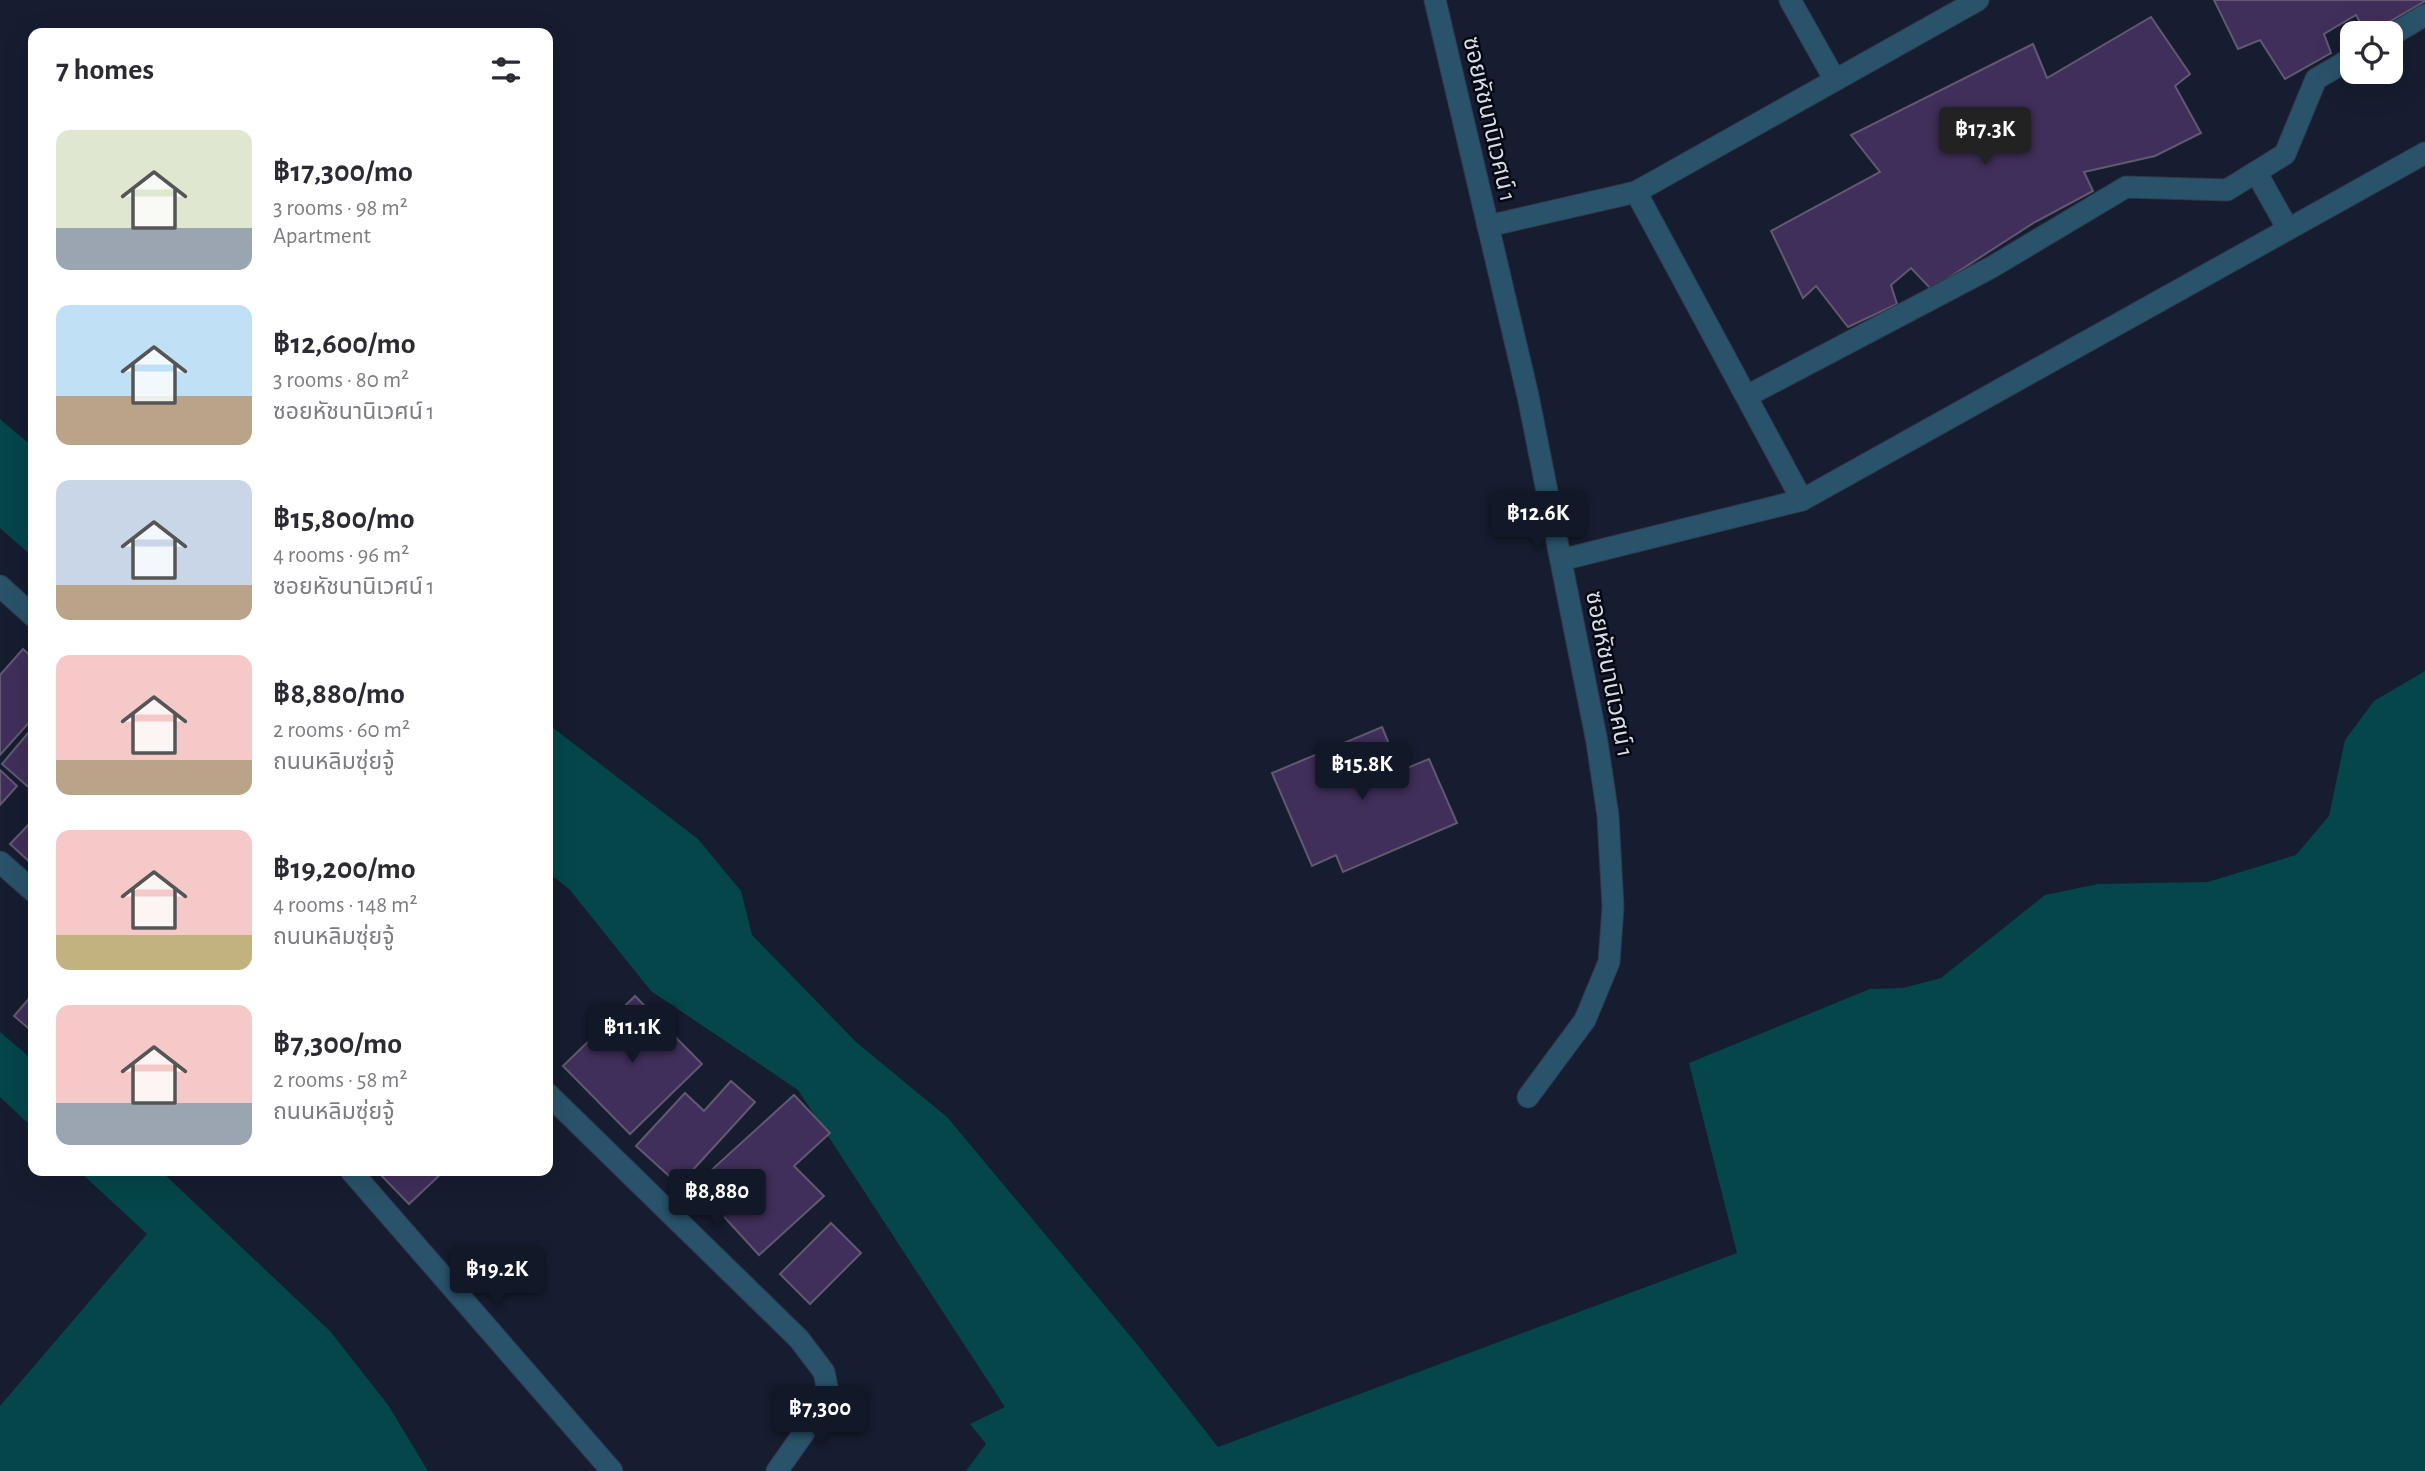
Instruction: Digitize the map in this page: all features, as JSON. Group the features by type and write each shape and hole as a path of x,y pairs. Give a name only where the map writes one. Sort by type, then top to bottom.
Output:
{"street":[{"name":"ซอยหัชนานิเวศน์ 1","path":"1435,0 1528,396 1597,742 1608,816 1613,906 1609,962 1584,1020 1528,1097"},
{"path":"1790,0 1835,80"},
{"path":"1488,226 1636,192 1835,80 1941,9 1978,0"},
{"path":"2403,28 2425,15"},
{"path":"1747,396 1992,267 2126,187 2227,190 2285,154 2316,79 2340,65"},
{"path":"1561,560 1802,500 2425,153"},
{"path":"2256,172 2288,229"},
{"path":"1636,192 1802,500"},
{"path":"0,586 28,611"},
{"path":"0,863 28,887"},
{"path":"553,1099 799,1339 824,1372 829,1397 777,1471"},
{"path":"355,1176 612,1471"}],"shaded area":[{"path":"0,419 28,443 28,553 0,528"},
{"path":"2425,671 2425,1471 966,1471 986,1444 970,1424 1005,1407 798,1090 651,991 570,890 553,876 553,728 698,839 741,891 752,935 856,1042 947,1117 1136,1343 1218,1447 1737,1253 1689,1063 1870,989 1903,988 1941,978 2045,895 2098,884 2208,882 2296,855 2329,816 2345,740 2374,701"},
{"path":"0,1032 28,1056 28,1123 0,1097"},
{"path":"84,1176 166,1176 330,1331 388,1405 428,1471 0,1471 0,1406 147,1234"}],"building":[{"path":"2214,0 2425,0 2391,21 2359,21 2356,15 2340,21 2340,24 2324,34 2331,53 2285,79 2260,40 2238,49"},
{"path":"2151,17 2190,74 2175,86 2201,133 2155,156 2084,172 2093,191 2035,222 1931,289 1911,268 1891,285 1897,304 1848,327 1816,286 1803,298 1771,231 1880,172 1851,135 2033,44 2047,78"},
{"path":"23,649 28,654 28,724 0,755 0,675"},
{"path":"1382,727 1400,771 1429,759 1457,823 1343,872 1336,855 1312,866 1272,773"},
{"path":"28,733 28,787 2,764"},
{"path":"0,770 17,786 0,805"},
{"path":"28,825 28,860 10,844"},
{"path":"635,996 702,1064 630,1134 563,1066"},
{"path":"28,1000 28,1028 14,1016"},
{"path":"731,1081 755,1102 679,1185 636,1146 685,1093 704,1111"},
{"path":"794,1095 830,1133 794,1166 824,1196 759,1255 695,1185"},
{"path":"382,1176 439,1176 409,1204"},
{"path":"831,1223 861,1253 810,1304 780,1274"}]}
